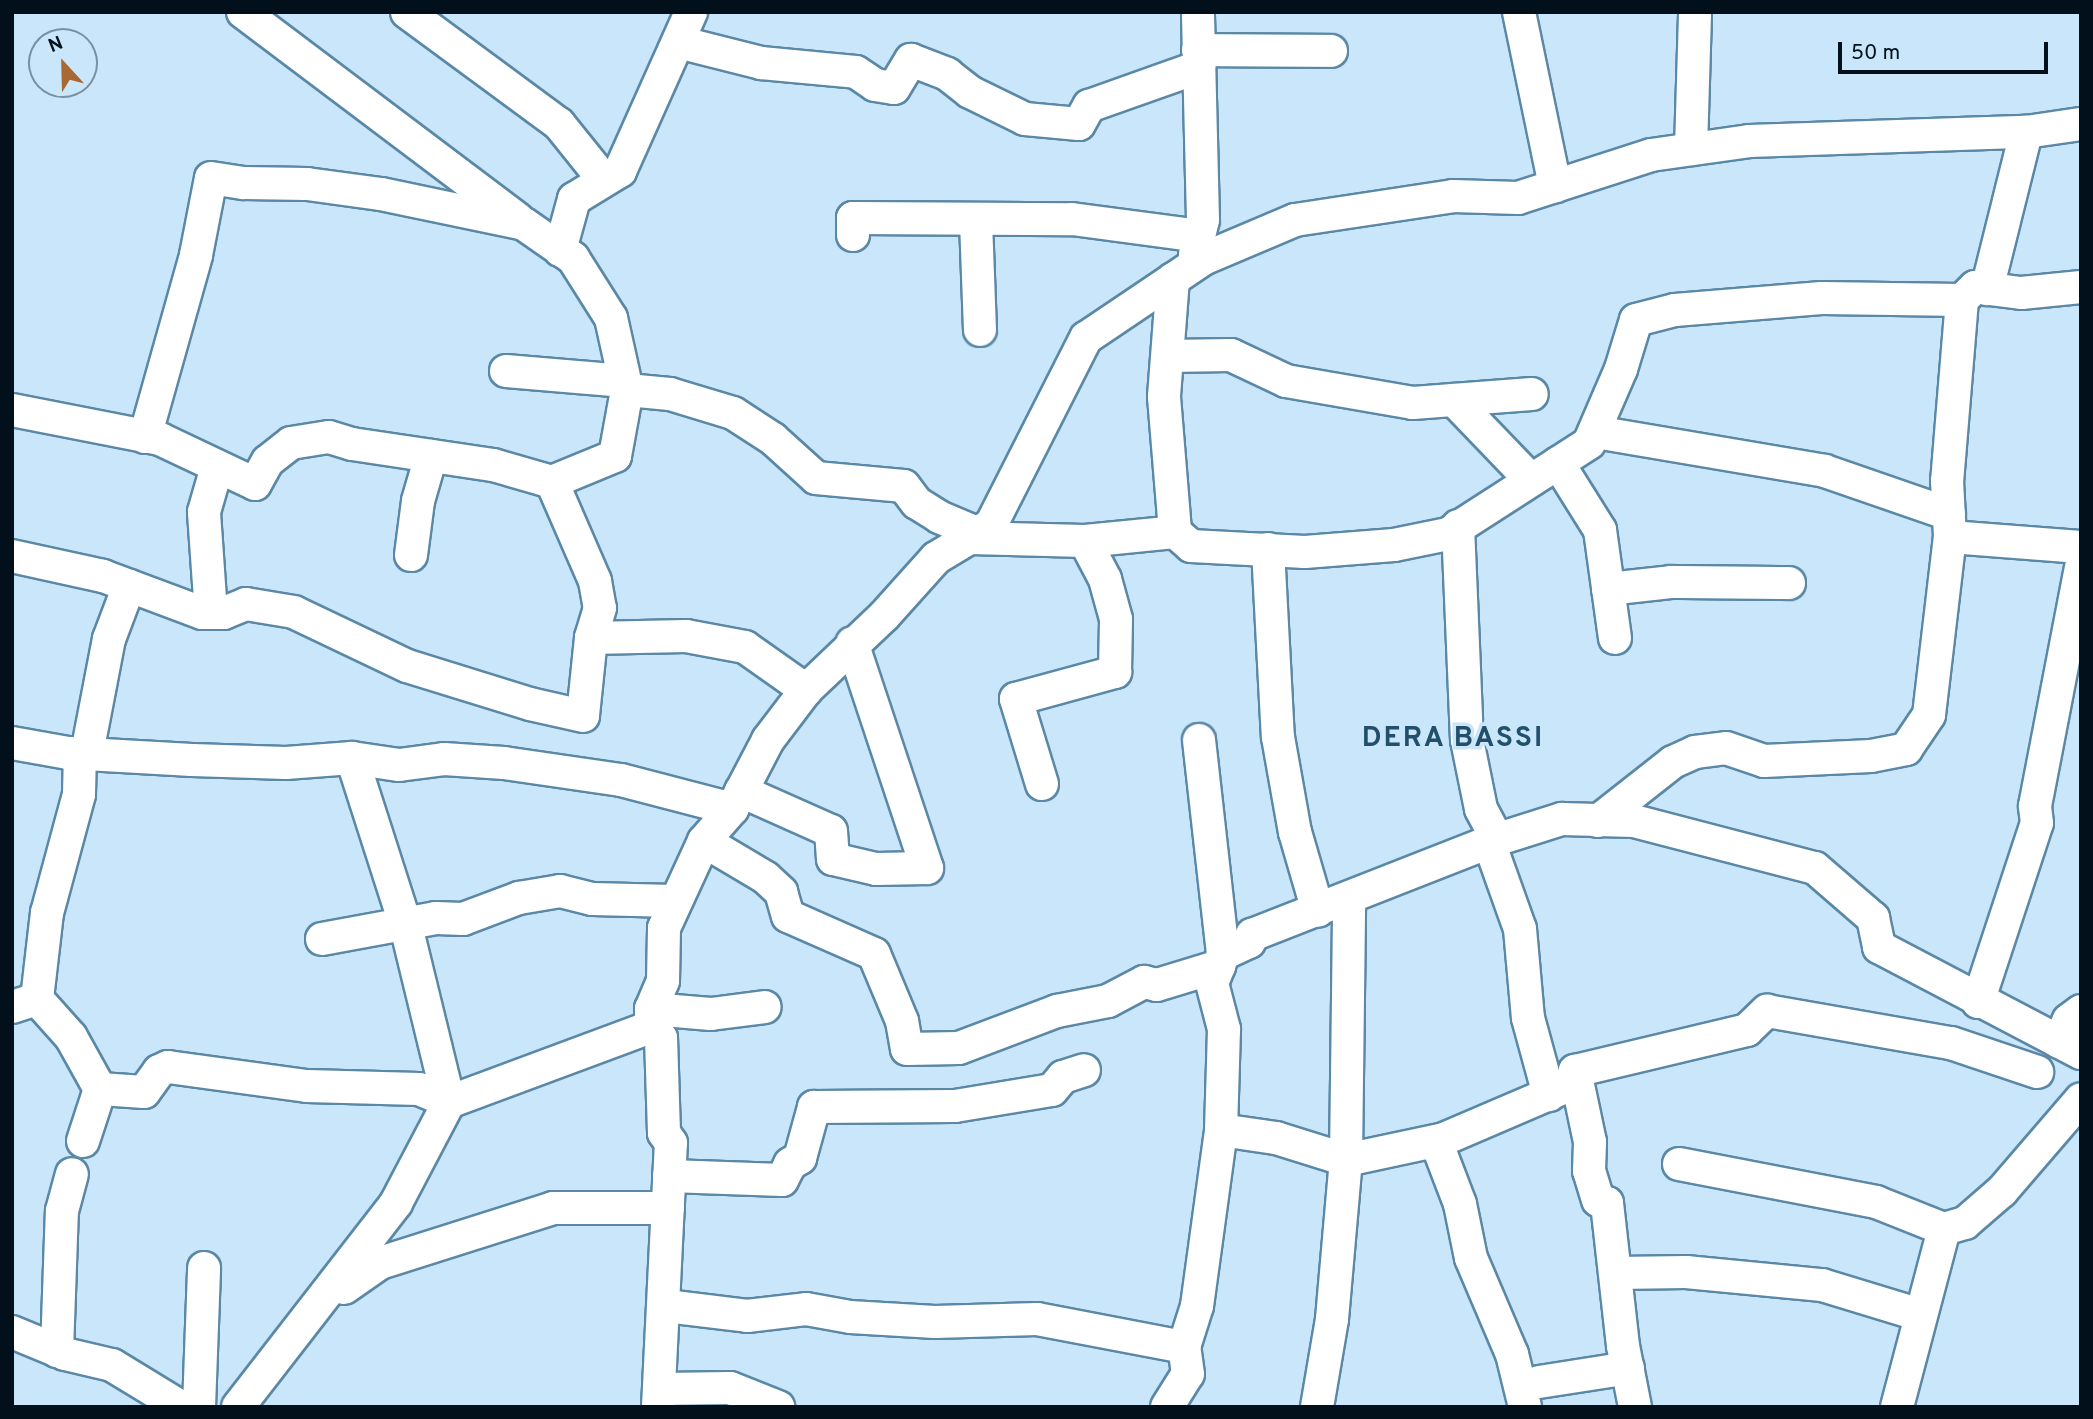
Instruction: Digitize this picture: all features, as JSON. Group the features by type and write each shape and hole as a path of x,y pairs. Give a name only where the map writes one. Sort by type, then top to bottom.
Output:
{"street":[{"path":"12,410 145,437 255,484 268,461 291,443 329,436 552,482 615,456 626,386 611,318 573,258 243,12"},
{"path":"407,12 559,124 604,180"},
{"path":"560,250 574,199 620,171 691,12"},
{"path":"1198,12 1203,220 1188,260 1168,356 1164,397 1175,532 1191,546 1305,552 1394,545 1448,534 1589,443 1636,320 1675,310 1822,298 2021,293 2081,287"},
{"path":"1519,12 1555,186"},
{"path":"1691,149 1695,12"},
{"path":"678,42 761,63 856,72 875,85 894,88 911,60 947,74 970,92 1025,119 1079,124 1089,106 1199,59 1331,51"},
{"path":"778,1407 730,1388 659,1398 666,1306 671,1143 664,1133 661,1038 651,1018 663,981 664,928 704,841 737,800 768,740 806,690 852,643 884,616 936,558 991,525 1086,338 1188,260 1295,220 1453,196 1518,198 1651,155 1749,141 2026,132 2081,124"},
{"path":"1598,821 1673,762 1695,752 1726,748 1764,761 1871,756 1906,749 1929,715 1949,525 1948,443 1975,294 2026,132"},
{"path":"145,437 196,255 211,178 381,194 524,224"},
{"path":"853,236 853,218 976,221 1072,219 1188,260"},
{"path":"976,221 979,330"},
{"path":"1168,356 1231,355 1286,381 1413,403 1532,394"},
{"path":"506,371 670,394 733,413 773,439 816,478 904,486 917,503 973,536 1085,541 1175,532"},
{"path":"1454,400 1530,480"},
{"path":"1595,432 1825,471 1949,525 2081,547"},
{"path":"411,555 418,500 431,456"},
{"path":"1558,463 1600,530 1615,639"},
{"path":"211,613 204,512 217,467"},
{"path":"12,556 129,586 211,613 246,604 294,612 407,666 530,704 583,716 591,638 600,608 595,581 552,482"},
{"path":"1458,526 1466,740 1481,809 1520,929 1528,1018 1549,1095"},
{"path":"1042,784 1016,699 1115,672 1116,619 1105,579 1085,541"},
{"path":"1268,549 1278,737 1295,832 1318,911"},
{"path":"1978,1002 2037,823 2035,806 2081,568"},
{"path":"1608,589 1671,582 1789,583"},
{"path":"83,1141 100,1089 71,1037 25,1003 79,794 83,753 103,662 129,586"},
{"path":"591,638 686,636 745,647 806,690"},
{"path":"12,743 83,753 286,763 352,758 399,765 444,758 548,768 737,800 831,831 833,859 876,869 927,868 852,643"},
{"path":"1167,1407 1188,1374 1184,1348 1197,1306 1221,1130 1224,1029 1212,983 1221,960 1199,740"},
{"path":"352,758 406,926 449,1102"},
{"path":"704,841 766,877 780,892 788,916 874,954 902,1021 907,1049 959,1048 1057,1012 1108,1001 1143,982 1157,985 1221,960 1249,942 1252,935 1493,841 1562,819 1634,821 1815,868 1873,918 1879,947 1978,1002 2070,1047 2069,1020 2081,1011"},
{"path":"322,939 406,926 436,918 464,919 519,898 559,891 592,899 675,901"},
{"path":"1317,1407 1332,1320 1346,1160 1349,898"},
{"path":"242,1405 396,1203 449,1102 651,1018 765,1007"},
{"path":"1635,1407 1607,1203 1598,1200 1589,1171 1590,1142 1576,1071 1747,1030 1767,1011 1951,1043 2037,1072"},
{"path":"100,1089 144,1092 159,1071 169,1067 307,1086 419,1089 449,1102"},
{"path":"669,1176 782,1180 790,1164 800,1158 814,1108 955,1106 1052,1090 1063,1077 1084,1070"},
{"path":"1221,1130 1276,1138 1346,1160 1436,1141 1577,1082"},
{"path":"1679,1164 1876,1202 1944,1229 1965,1223 2002,1191 2081,1099"},
{"path":"1436,1141 1461,1204 1471,1258 1532,1394 1628,1368"},
{"path":"57,1351 62,1211 72,1174"},
{"path":"322,1303 380,1263 553,1208 668,1208"},
{"path":"1897,1407 1944,1229"},
{"path":"199,1407 204,1268"},
{"path":"1617,1273 1686,1272 1822,1285 1921,1315"},
{"path":"666,1306 747,1316 806,1309 850,1317 935,1322 1037,1319 1184,1348"},
{"path":"12,1332 57,1351 112,1365 181,1407"}],"district":[{"name":"DERA BASSI","path":"1453,739"}]}
